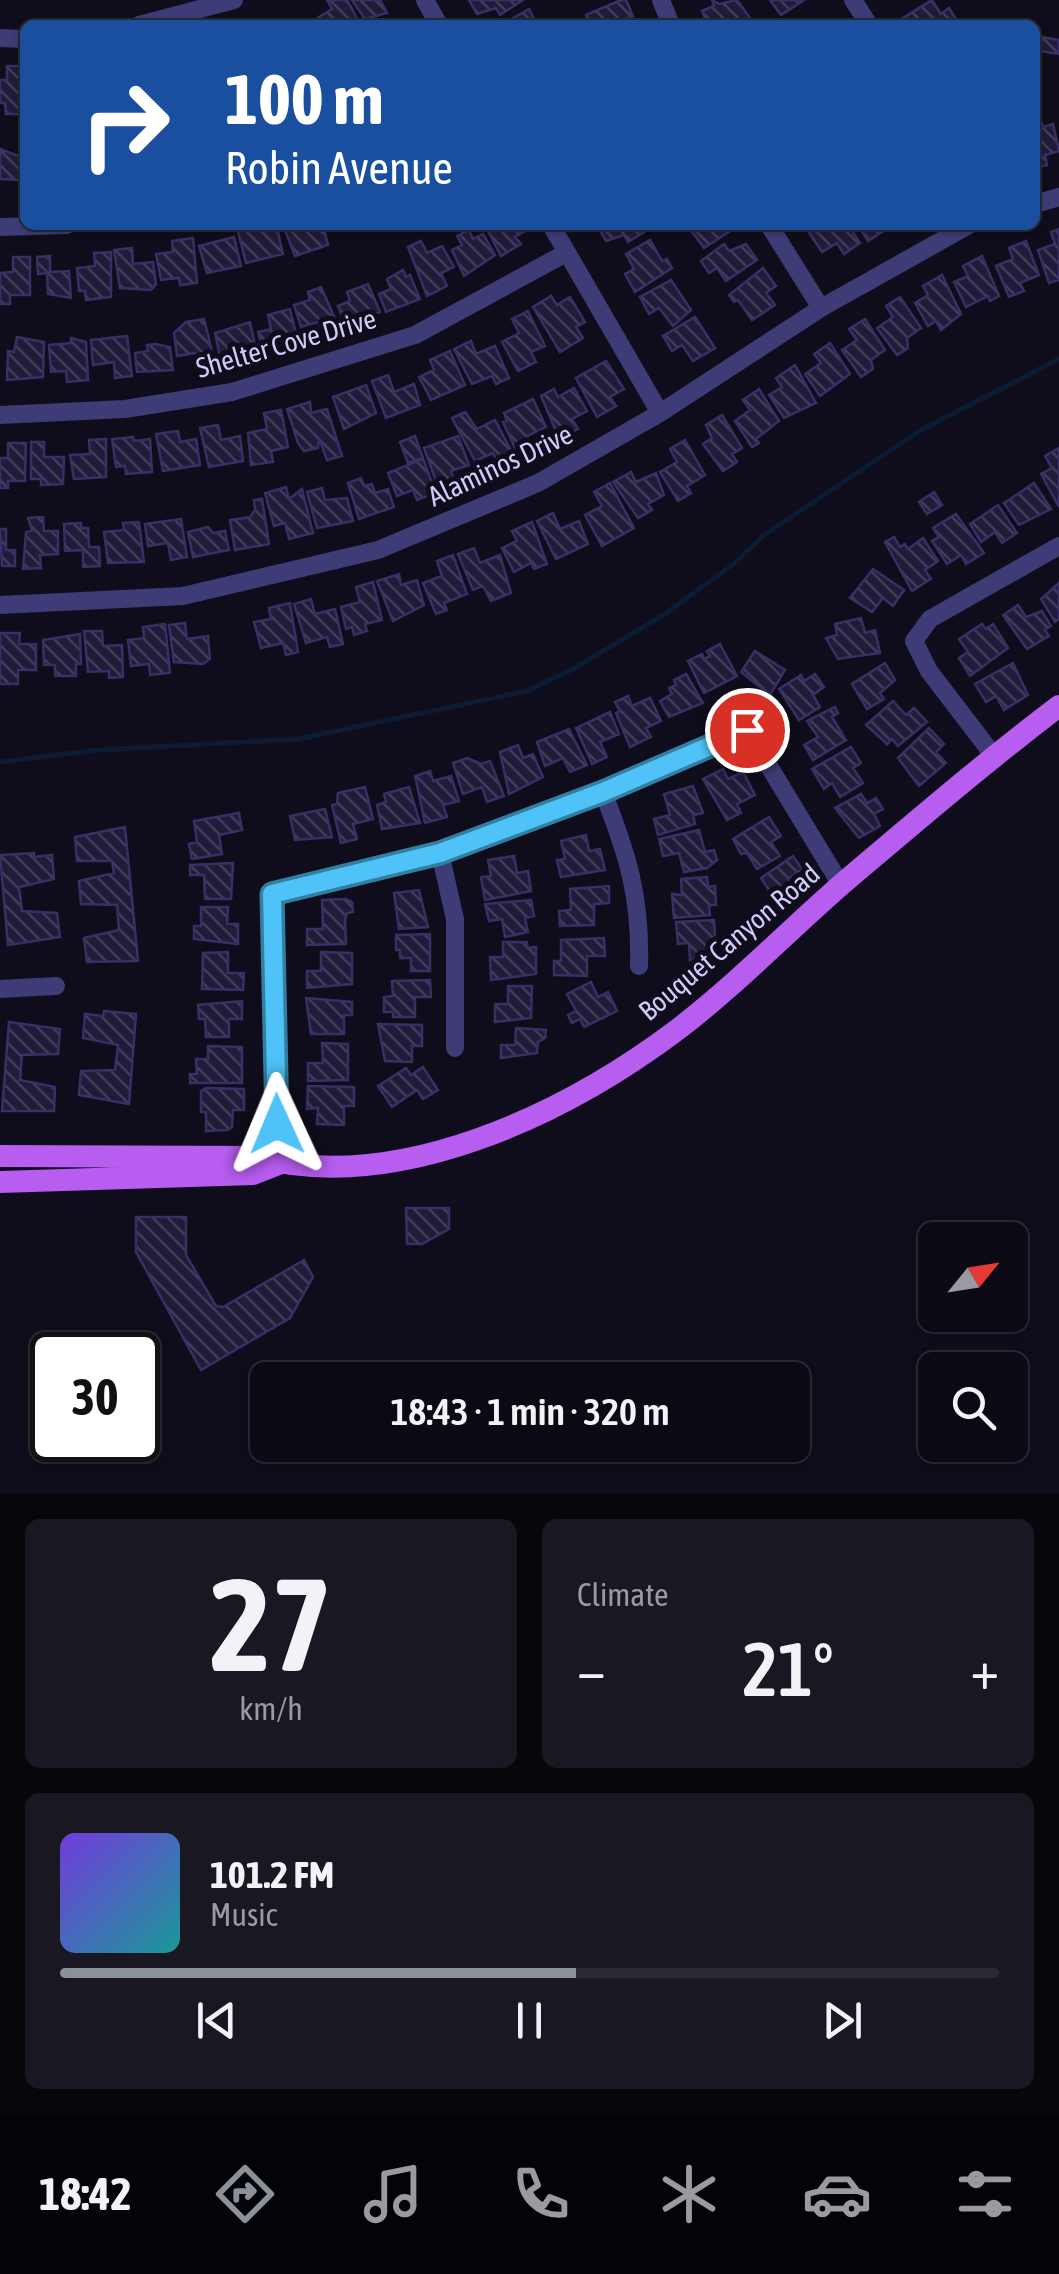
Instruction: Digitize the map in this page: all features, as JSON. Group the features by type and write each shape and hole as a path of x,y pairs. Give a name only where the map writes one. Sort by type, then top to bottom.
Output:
{"main road":[{"name":"Bouquet Canyon Road","path":"0,1156 255,1157 281,1164 392,1162 494,1136 610,1074 677,1030 841,885 1059,706"},
{"name":"Bouquet Canyon Road","path":"0,1182 253,1174 281,1164"}],"street":[{"path":"157,20 234,0"},
{"path":"554,230 660,413"},
{"path":"772,230 821,308"},
{"name":"Alaminos Drive","path":"0,605 183,596 378,550 538,484 660,413 821,308 961,230"},
{"name":"Shelter Cove Drive","path":"0,415 125,410 232,392 416,335 566,253"},
{"path":"994,756 930,672 914,641 930,619 1059,546"},
{"path":"281,1164 272,894 440,853 603,792 747,730 841,885"},
{"path":"603,792 630,860 641,917 639,966"},
{"path":"440,853 455,919 455,1048"},
{"path":"0,989 56,986"}],"building":[{"path":"327,0 347,0 358,20 316,20 332,9"},
{"path":"352,0 380,0 387,13 365,19"},
{"path":"469,0 523,0 500,15 496,8 477,14"},
{"path":"626,0 633,16 623,20 588,20 586,15"},
{"path":"712,0 719,4 737,0 751,20 706,20 702,11 714,6"},
{"path":"770,0 804,0 781,15"},
{"path":"932,0 941,14 949,8 956,20 900,20"},
{"path":"529,9 534,20 510,20"},
{"path":"1042,37 1059,40 1059,54 1040,51"},
{"path":"7,66 20,66 19,114 6,114 5,103 0,103 0,80 7,80"},
{"path":"1040,117 1043,127 1053,124 1059,151 1045,155 1047,165 1040,167"},
{"path":"0,149 20,157 19,180 0,179"},
{"path":"1059,229 1059,280 1049,283 1038,250 1055,244 1051,232"},
{"path":"238,230 277,230 283,254 246,263"},
{"path":"285,230 324,230 328,245 295,256"},
{"path":"469,230 473,239 483,234 495,255 464,276 452,250 462,245 457,236"},
{"path":"488,230 527,230 515,237 521,244 501,256"},
{"path":"600,230 644,232 628,242 624,235 606,241"},
{"path":"691,230 732,230 704,248"},
{"path":"851,230 860,243 844,254 837,243 822,252 808,231"},
{"path":"861,230 885,230 868,241"},
{"path":"234,237 241,266 207,273 199,246"},
{"path":"193,238 197,283 180,285 179,278 161,280 156,254 173,252 172,241"},
{"path":"650,240 662,261 667,259 672,268 635,292 625,274 634,269 626,254"},
{"path":"421,241 427,253 442,246 454,267 441,273 447,286 427,296 408,247"},
{"path":"1026,241 1039,275 1020,283 1024,291 1009,297 996,266 1013,259 1009,248"},
{"path":"724,244 729,251 746,244 757,260 726,281 717,268 709,273 701,261"},
{"path":"132,248 133,264 153,262 156,284 151,290 120,288 114,250"},
{"path":"111,252 111,297 86,300 85,291 79,291 77,268 95,266 94,253"},
{"path":"50,256 50,272 69,271 71,298 48,294 47,273 38,274 37,257"},
{"path":"982,256 999,296 990,301 988,296 966,307 954,282 968,276 963,266"},
{"path":"13,257 30,257 30,295 10,295 10,304 0,304 0,273 13,272"},
{"path":"763,268 776,286 766,293 775,305 752,320 738,300 734,302 729,295"},
{"path":"403,270 406,277 410,275 420,299 386,312 379,294 391,289 387,279"},
{"path":"942,275 961,314 941,330 936,321 928,326 915,303 928,295 923,286"},
{"path":"671,280 691,310 673,326 659,308 649,314 640,297"},
{"path":"368,284 380,312 345,324 338,306 350,301 347,292"},
{"path":"321,287 340,330 323,335 318,322 301,327 294,305 310,300 308,292"},
{"path":"551,296 557,305 570,297 585,322 576,327 583,338 560,352 533,307"},
{"path":"900,297 921,328 907,338 908,348 897,355 877,328 893,317 886,306"},
{"path":"290,309 298,342 263,351 258,332 271,329 268,315"},
{"path":"528,311 545,346 531,352 536,362 518,371 502,342 519,333 512,319"},
{"path":"695,317 715,348 693,361 682,345 672,351 663,336"},
{"path":"204,319 215,363 197,366 195,353 177,356 174,333 186,322"},
{"path":"865,319 885,350 871,360 873,369 861,377 842,350 857,340 849,329"},
{"path":"250,322 257,354 221,361 215,333"},
{"path":"127,336 132,376 115,378 114,362 93,365 91,340"},
{"path":"17,337 44,342 43,377 7,380 8,351 14,352"},
{"path":"71,338 86,342 88,380 67,382 66,371 51,372 49,345 71,343"},
{"path":"471,341 476,354 495,346 509,378 496,384 492,376 472,384 454,349"},
{"path":"830,343 850,374 820,396 805,374 821,363 814,354"},
{"path":"147,345 170,347 173,370 137,372 135,353 148,351"},
{"path":"450,351 465,385 431,400 419,377 434,370 430,360"},
{"path":"606,361 624,389 610,397 616,406 597,417 576,378"},
{"path":"795,365 816,403 784,418 769,395 782,387 776,378"},
{"path":"388,375 394,392 414,384 420,405 386,418 372,381"},
{"path":"366,385 376,413 344,429 333,397"},
{"path":"574,388 587,411 572,419 578,429 559,438 541,396 554,389 558,397"},
{"path":"759,389 779,421 752,447 735,421 750,410 743,400"},
{"path":"533,399 546,427 527,436 534,450 519,457 503,422 507,421 504,413"},
{"path":"310,402 311,413 327,409 342,456 327,460 319,438 318,448 304,451 298,443 287,409"},
{"path":"281,410 288,447 271,451 273,462 251,465 248,433 267,429 264,413"},
{"path":"465,412 477,429 495,420 515,458 499,466 493,453 475,461 452,418"},
{"path":"722,415 742,448 732,454 737,462 723,471 703,444 712,438 706,425"},
{"path":"218,425 221,440 240,436 243,461 209,467 200,428"},
{"path":"178,431 180,442 196,439 200,465 163,471 156,434"},
{"path":"415,436 423,458 408,463 400,442"},
{"path":"458,436 469,465 451,471 457,486 440,492 424,448"},
{"path":"133,437 134,441 150,439 152,472 126,474 125,466 116,467 112,439"},
{"path":"106,439 106,477 74,479 70,455 90,454 89,440"},
{"path":"685,440 705,475 687,486 691,493 678,501 660,472 677,462 670,449"},
{"path":"31,442 44,442 44,457 64,457 63,484 41,485 41,479 31,479"},
{"path":"8,443 26,443 25,481 8,481 8,488 0,488 0,458 8,458"},
{"path":"1059,448 1059,507 1041,474 1052,468 1045,456"},
{"path":"423,459 436,493 417,500 413,490 397,496 388,473"},
{"path":"631,472 636,482 656,473 664,495 648,504 652,510 638,518 613,482"},
{"path":"361,478 364,486 372,484 375,493 388,489 394,507 359,519 348,483"},
{"path":"610,483 634,528 602,546 585,515 602,506 594,492"},
{"path":"1034,483 1051,509 1019,525 1004,503"},
{"path":"286,487 289,499 302,489 313,533 289,539 285,523 274,526 265,493"},
{"path":"322,488 325,500 347,498 353,521 317,528 307,492"},
{"path":"934,492 942,505 927,514 919,502"},
{"path":"262,499 269,544 235,550 230,520 250,517 255,510 254,500"},
{"path":"998,505 1017,533 1002,543 995,532 981,542 970,524"},
{"path":"553,513 560,529 579,521 588,544 556,559 537,521"},
{"path":"956,514 984,553 966,564 961,555 947,564 932,541 939,537 933,528"},
{"path":"43,517 44,531 58,531 58,554 40,555 41,568 23,569 26,532 32,531 28,518"},
{"path":"181,519 187,557 171,560 168,543 148,546 145,524"},
{"path":"139,522 144,562 108,563 104,532 124,530 123,523"},
{"path":"532,522 547,564 534,569 531,563 514,572 502,548 517,541 512,531"},
{"path":"81,523 81,528 88,528 89,547 99,547 100,566 83,567 83,550 65,551 64,524"},
{"path":"208,527 213,533 225,531 229,550 193,557 188,532"},
{"path":"0,529 6,529 6,550 15,550 15,566 2,566"},
{"path":"894,537 900,547 905,544 908,549 923,538 938,561 925,570 931,579 912,591 885,542"},
{"path":"474,548 480,563 500,555 511,593 491,601 483,586 473,590 458,554"},
{"path":"453,555 467,594 444,603 447,610 436,614 423,583 442,576 437,561"},
{"path":"873,569 904,590 893,606 883,598 872,612 850,598"},
{"path":"399,574 401,585 417,580 424,605 393,621 377,581"},
{"path":"373,582 382,620 365,624 367,631 354,635 352,627 346,629 341,607 360,602 356,587"},
{"path":"1059,583 1059,619 1055,622 1041,599"},
{"path":"311,599 315,614 335,609 343,644 330,647 327,637 306,643 294,604"},
{"path":"290,603 298,652 286,655 283,643 261,648 254,622 271,619 269,608"},
{"path":"1018,605 1026,617 1042,611 1051,626 1045,630 1049,636 1027,649 1003,615"},
{"path":"861,618 865,633 875,630 880,653 838,659 826,638 837,635 835,624"},
{"path":"185,623 187,639 208,636 210,659 203,664 174,662 169,625"},
{"path":"165,624 170,673 150,675 149,664 131,666 128,640 144,638 143,627"},
{"path":"982,624 986,629 993,624 1008,648 970,676 959,658 968,652 959,639"},
{"path":"84,631 102,631 103,646 122,645 123,677 109,678 109,671 88,672"},
{"path":"0,633 20,633 19,644 36,644 36,670 18,670 18,684 0,684"},
{"path":"80,634 81,664 76,664 76,676 55,676 55,665 44,665 43,640"},
{"path":"720,644 737,676 704,693 688,661 702,654 704,659 710,656 707,651"},
{"path":"755,651 785,670 770,695 741,672"},
{"path":"885,663 895,680 880,693 884,699 867,709 852,684"},
{"path":"1013,663 1028,695 1004,710 996,696 986,702 975,684"},
{"path":"686,674 703,703 669,717 660,701 672,694 669,688 676,685 674,680"},
{"path":"815,674 824,687 813,695 820,707 799,720 779,689 801,675 804,681"},
{"path":"628,696 632,706 650,698 661,721 646,728 651,737 630,747 615,702"},
{"path":"893,701 906,715 914,708 927,722 898,746 892,739 887,744 866,725"},
{"path":"835,707 838,713 832,717 846,740 813,760 804,745 818,737 807,721"},
{"path":"610,712 619,734 600,742 607,757 592,764 576,728"},
{"path":"929,728 944,744 936,752 946,763 919,786 898,758"},
{"path":"569,729 587,765 570,772 563,758 545,766 537,742"},
{"path":"518,745 523,758 533,754 543,777 509,794 500,752"},
{"path":"851,747 861,763 853,768 863,783 840,797 832,783 824,789 812,769"},
{"path":"467,758 481,764 490,761 504,796 487,802 482,787 463,794 453,763"},
{"path":"723,769 728,779 743,772 755,795 737,804 741,813 727,820 703,779"},
{"path":"430,771 433,781 451,776 459,801 443,805 447,817 425,823 415,776"},
{"path":"693,786 703,813 693,815 695,824 658,835 654,819 670,815 664,794"},
{"path":"365,787 373,819 353,824 357,839 341,843 332,805 337,804 338,793"},
{"path":"409,787 420,823 382,829 377,805 386,802 384,794"},
{"path":"861,794 867,803 876,798 883,809 874,814 880,826 859,838 835,808"},
{"path":"325,809 332,837 295,840 290,816"},
{"path":"239,813 242,830 219,835 222,854 192,859 189,844 197,842 194,821"},
{"path":"769,817 781,836 771,842 780,856 757,869 747,853 741,854 733,839"},
{"path":"125,827 138,961 87,962 84,938 119,930 117,905 81,904 79,881 114,873 112,861 77,861 75,837"},
{"path":"699,830 705,852 714,850 717,860 707,868 684,872 679,853 663,856 659,839"},
{"path":"586,835 589,851 600,849 605,870 561,877 557,860 565,859 561,841"},
{"path":"34,853 34,857 52,855 54,879 19,887 22,911 57,913 60,937 8,945 0,855"},
{"path":"514,856 517,873 528,871 531,891 485,900 481,877 491,876 488,860"},
{"path":"793,856 802,869 788,879 800,896 781,909 761,878"},
{"path":"233,863 231,899 205,899 204,875 190,875 190,865"},
{"path":"707,877 708,887 715,886 716,905 709,905 710,915 674,918 672,894 682,895 681,879"},
{"path":"609,886 609,903 594,904 594,925 560,926 559,911 571,910 570,889"},
{"path":"419,890 428,927 399,929 394,893"},
{"path":"322,900 352,902 353,912 347,913 345,919 346,944 307,945 307,929 323,929"},
{"path":"531,900 534,916 525,918 528,932 505,937 502,919 489,921 485,904"},
{"path":"201,907 228,907 227,924 238,924 238,944 194,939 194,926 201,926"},
{"path":"714,920 716,957 690,960 689,943 678,944 676,922"},
{"path":"430,934 430,971 411,971 411,958 400,958 400,950 396,950 396,935"},
{"path":"604,938 605,956 587,956 587,976 554,975 554,961 561,961 561,940"},
{"path":"503,942 527,942 527,948 536,947 536,974 491,980 490,957 503,957"},
{"path":"228,952 228,973 244,973 243,990 202,989 203,953"},
{"path":"321,952 352,953 352,984 307,988 307,971 321,971"},
{"path":"430,980 431,997 415,997 415,1017 393,1017 393,1012 384,1012 384,997 393,996 392,981"},
{"path":"591,982 598,997 608,992 617,1011 584,1027 580,1019 572,1023 568,1015 576,1011 567,994"},
{"path":"508,986 532,986 531,1018 495,1022 495,1004 508,1004"},
{"path":"306,998 352,1002 352,1015 344,1015 344,1034 311,1034"},
{"path":"242,1001 242,1019 229,1019 229,1037 206,1037 205,1019 199,1019 198,1005"},
{"path":"104,1011 136,1014 129,1104 79,1095 81,1071 115,1070 118,1045 83,1038 85,1014 103,1016"},
{"path":"9,1022 60,1029 58,1054 22,1055 20,1080 55,1087 54,1111 2,1111"},
{"path":"378,1024 422,1025 422,1046 412,1046 412,1062 385,1061"},
{"path":"516,1028 546,1030 545,1038 538,1042 537,1053 501,1058 501,1045 515,1045"},
{"path":"322,1043 348,1044 348,1080 308,1081 308,1063 323,1063"},
{"path":"208,1046 242,1047 242,1083 190,1083 190,1074 197,1074 196,1059 208,1059"},
{"path":"423,1067 438,1090 423,1099 417,1090 392,1107 378,1086 406,1068 411,1075"},
{"path":"308,1086 354,1087 354,1106 344,1106 344,1125 317,1124 318,1108 307,1109"},
{"path":"244,1089 244,1110 233,1110 232,1127 227,1130 206,1131 201,1091"},
{"path":"406,1208 449,1208 449,1229 422,1244 407,1244"},
{"path":"136,1217 186,1217 186,1255 216,1306 223,1307 304,1260 313,1277 290,1318 201,1370 136,1252"}],"waterway":[{"path":"0,762 98,750 298,739 527,691 573,669 662,616 735,563 763,536 921,430 1059,359"}],"route":[{"path":"277,1124 272,894 440,853 603,792 747,730"}]}
